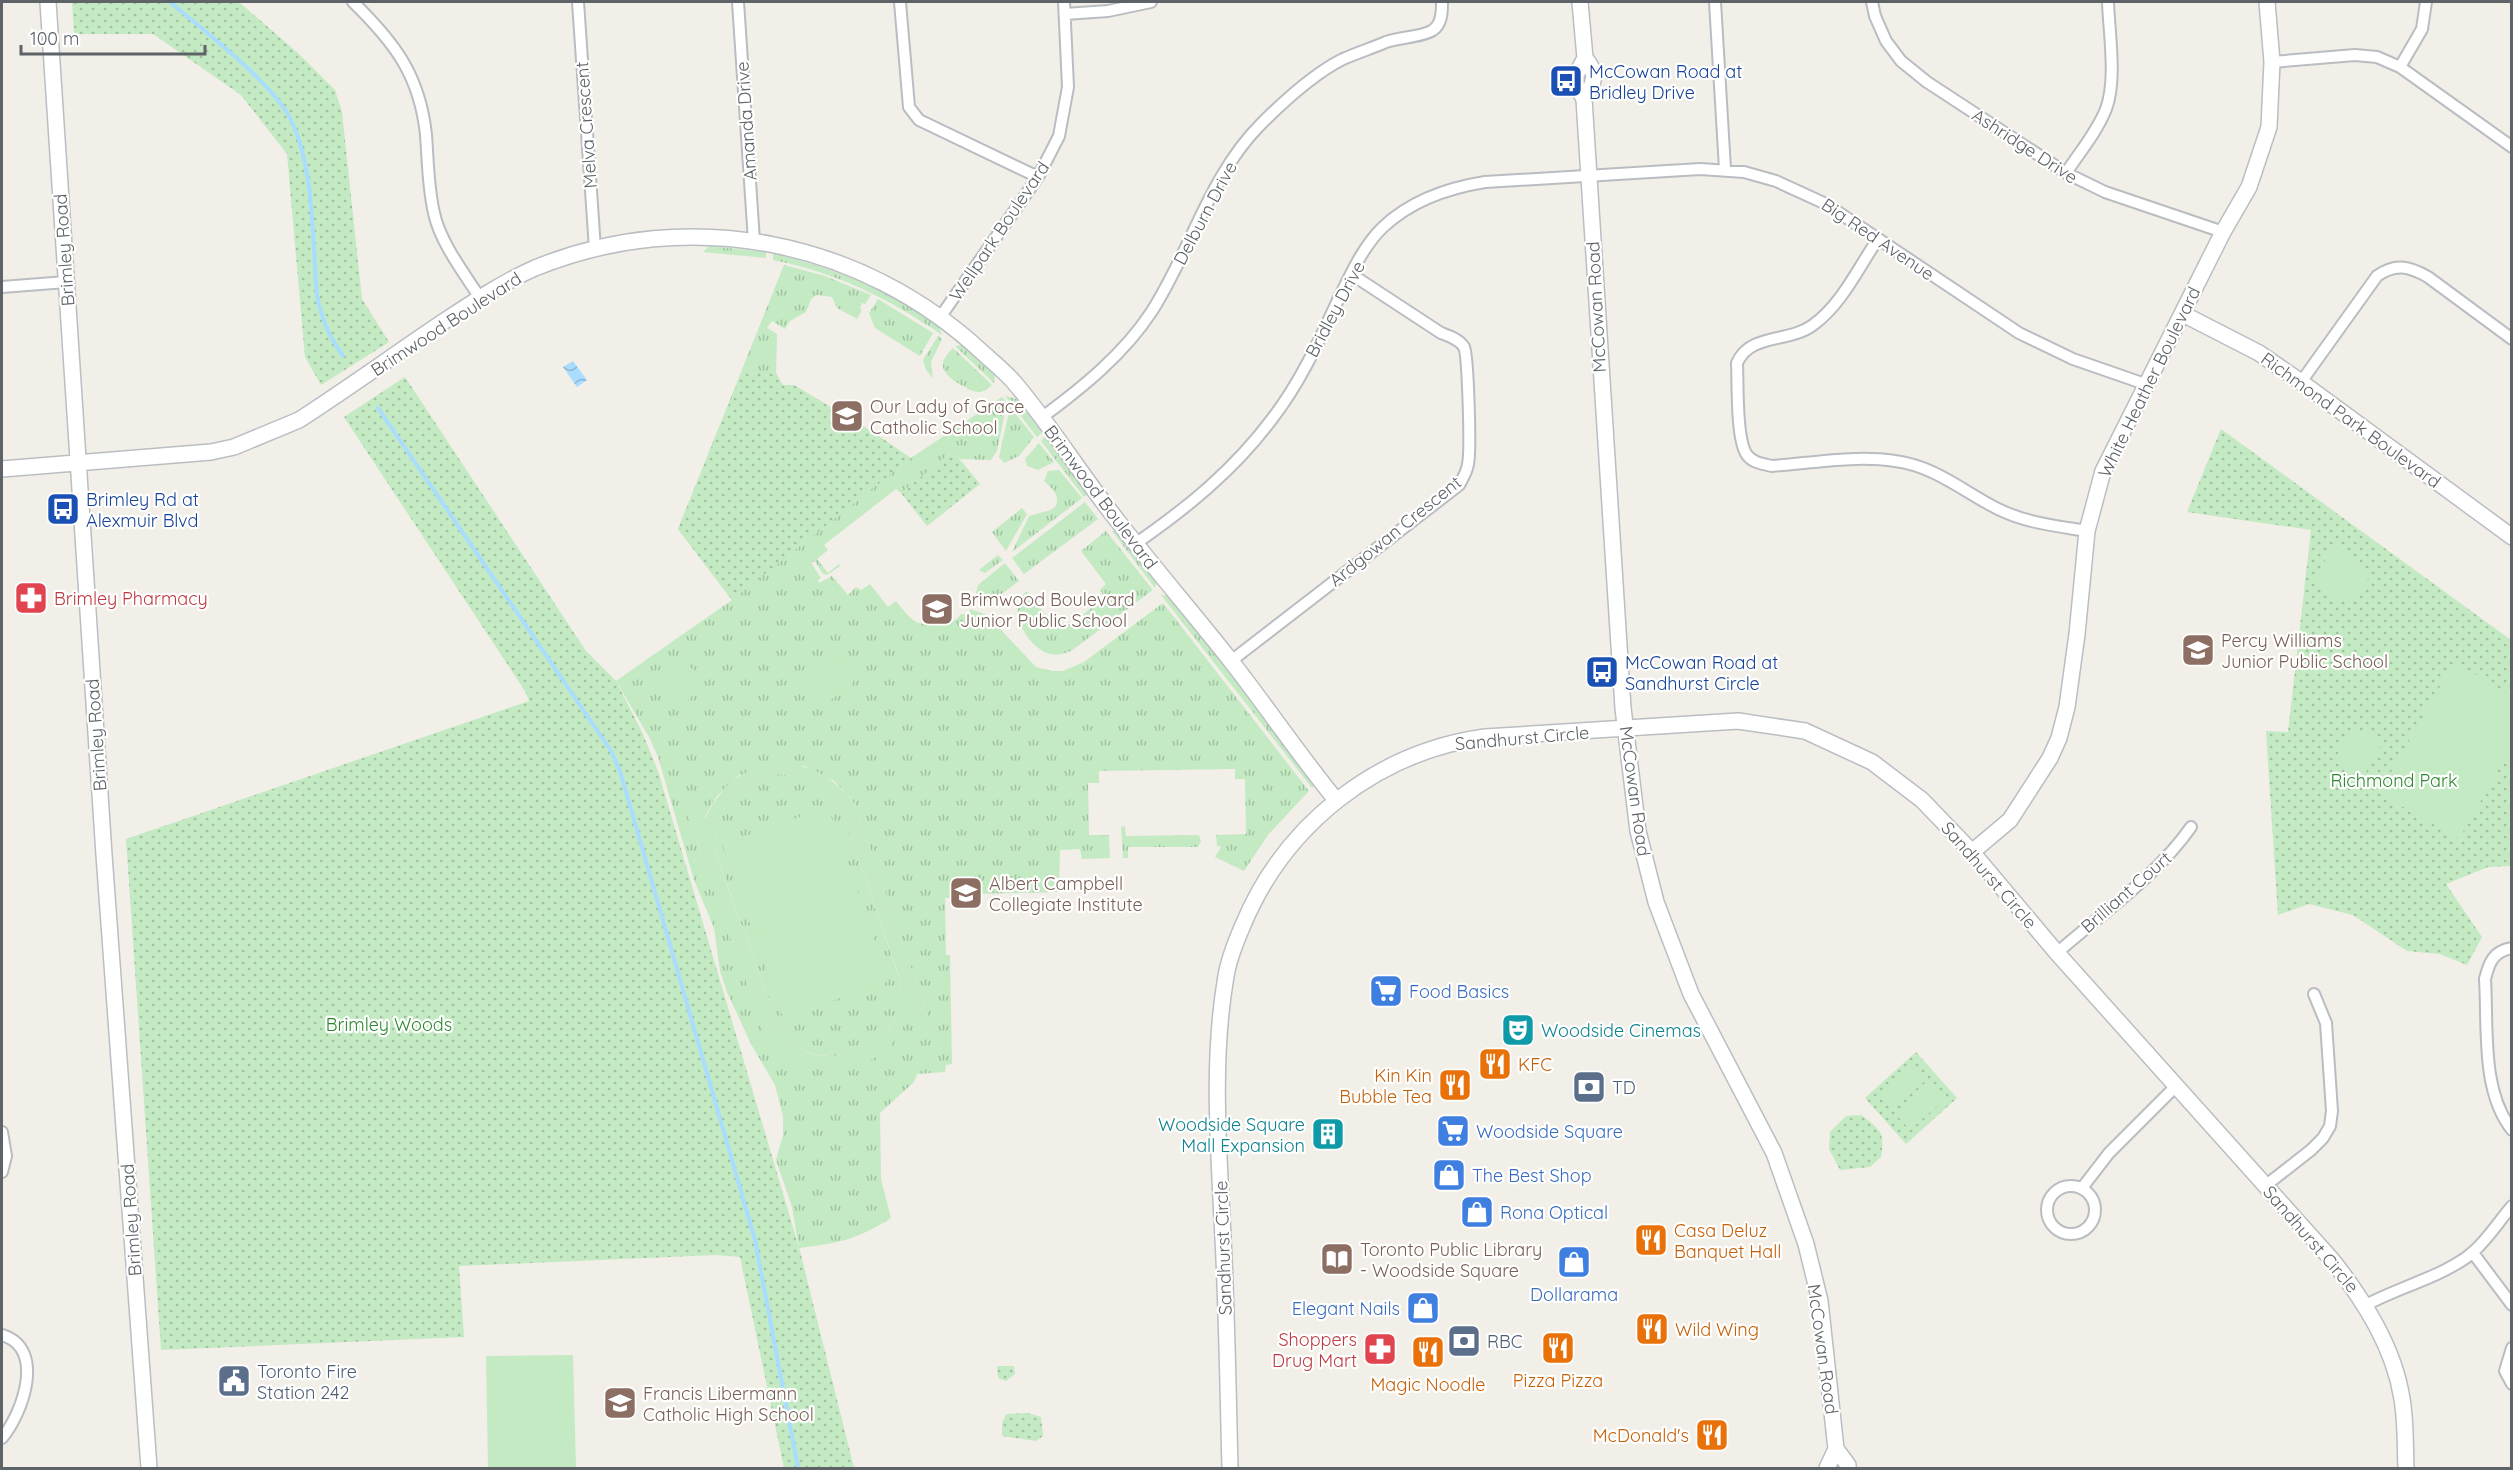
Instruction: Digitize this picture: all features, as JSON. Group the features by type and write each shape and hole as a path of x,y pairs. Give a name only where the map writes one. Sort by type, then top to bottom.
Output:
{"street":[{"name":"Brimley Road","path":"48,2 104,855 149,1468"},
{"path":"353,2 392,43 411,74 423,111 434,216 444,240 480,298"},
{"name":"Melva Crescent","path":"578,2 595,249"},
{"name":"Amanda Drive","path":"738,2 754,241"},
{"path":"900,2 909,107 919,120 1038,177"},
{"name":"Wellpark Boulevard","path":"941,316 1038,177 1059,136 1068,87 1064,2"},
{"path":"1065,14 1108,11 1151,2"},
{"name":"Delburn Drive","path":"1041,418 1100,370 1136,333 1164,291 1228,164 1260,125 1297,91 1342,60 1399,38 1426,34 1436,29 1443,14 1442,2"},
{"name":"McCowan Road","path":"1580,2 1585,58 1592,66 1593,85 1584,99 1596,312 1625,728 1638,831 1656,902 1691,994 1774,1153 1806,1244 1820,1301 1836,1449 1848,1468"},
{"path":"1715,2 1725,169"},
{"name":"Ashridge Drive","path":"1872,2 1875,16 1886,41 1901,61 1928,82 2066,173 2105,192 2223,232"},
{"path":"2066,173 2099,123 2109,97 2111,78 2108,2"},
{"name":"White Heather Boulevard","path":"1972,852 2010,820 2050,758 2059,738 2067,706 2078,634 2087,531 2103,471 2223,232 2249,187 2269,127 2272,62 2267,2"},
{"path":"2400,67 2422,29 2426,2"},
{"path":"2272,62 2355,55 2377,57 2400,67 2511,147"},
{"name":"Big Red Avenue","path":"1589,176 1725,169 1776,181 1826,204 2019,333 2044,347 2145,384"},
{"name":"Bridley Drive","path":"1135,544 1191,504 1219,480 1272,420 1291,392 1351,274 1381,228 1398,214 1420,200 1452,188 1485,182 1589,176"},
{"name":"Brimwood Boulevard","path":"2,469 211,452 268,434 299,420 480,298 532,270 595,249 683,237 754,241 794,248 834,260 901,291 941,316 1011,379 1135,544 1231,661 1336,800"},
{"path":"1878,239 1837,302 1813,326 1800,333 1751,345 1741,353 1737,363 1740,430 1742,446 1748,457 1758,464 1772,466 1868,459 1896,461 1918,466 1948,479 2009,513 2031,521 2087,531"},
{"path":"2301,382 2377,276 2387,269 2398,266 2413,268 2428,277 2511,339"},
{"name":"Ardgowan Crescent","path":"1231,661 1459,485 1465,475 1469,446 1466,374 1468,359 1464,347 1454,338 1441,333 1351,274"},
{"path":"2,287 66,282"},
{"name":"Richmond Park Boulevard","path":"2183,314 2259,353 2511,537"},
{"name":"Sandhurst Circle","path":"1230,1468 1218,1070 1220,1018 1226,974 1234,948 1260,888 1284,854 1321,811 1379,772 1426,751 1458,741 1738,721 1805,731 1854,753 1899,780 1922,800 1972,852 2057,953 2333,1261 2366,1305 2383,1340 2399,1384 2406,1468"},
{"name":"Brilliant Court","path":"2057,953 2159,864 2177,846 2191,827"},
{"path":"2511,948 2495,955 2489,962 2485,979 2491,1090 2501,1117 2511,1130"},
{"path":"2265,1186 2311,1150 2323,1138 2330,1126 2332,1111 2326,1023 2314,994"},
{"path":"2082,1188 2109,1153 2176,1086"},
{"path":"2,1132 6,1156 2,1172"},
{"path":"2069,1185 2082,1188 2090,1195 2095,1206 2094,1217 2088,1227 2079,1233 2067,1234 2060,1231 2048,1219 2046,1211 2049,1199 2057,1189 2069,1185"},
{"path":"2366,1305 2387,1293 2456,1265 2473,1253 2511,1206"},
{"path":"2473,1253 2511,1305"},
{"path":"2,1335 13,1339 20,1345 24,1354 26,1373 25,1391 19,1410 2,1438"},
{"path":"2511,1348 2505,1371 2511,1384"},
{"path":"1827,1468 1836,1449"}],"green space":[{"path":"72,2 239,2 298,53 335,90 342,112 362,299 389,342 321,385 305,357 287,154 241,95 153,34 74,34"},
{"path":"709,246 766,252 766,258 703,252"},
{"path":"773,253 839,273 895,296 935,322 942,335 861,288 796,265 773,260"},
{"path":"784,265 825,276 871,295 865,304 862,303 860,308 862,310 857,319 837,308 832,297 817,295 811,299 806,312 790,321 785,329 772,321 767,328 777,334 776,373 765,375 848,506 911,458 1002,397 1007,403 997,451 991,460 960,459 953,451 901,493 896,489 824,545 828,550 817,559 828,573 839,564 840,566 827,575 823,574 815,561 811,563 821,578 818,580 819,583 832,576 848,595 856,587 861,590 870,584 888,607 896,601 918,623 930,623 947,616 950,623 961,614 969,615 970,609 987,615 1036,667 1052,671 1063,671 1084,662 1163,603 1309,791 1268,835 1244,871 1215,857 1221,847 1217,846 1216,835 1246,834 1245,779 1235,779 1235,769 1099,771 1099,783 1088,783 1089,835 1109,835 1110,858 1082,859 1080,849 1060,850 1059,892 966,894 965,898 945,898 946,955 950,955 952,1064 946,1065 945,1072 917,1074 914,1082 880,1113 881,1179 891,1218 857,1236 836,1242 799,1248 792,1207 776,1160 783,1135 783,1116 775,1085 751,1044 727,992 720,971 714,928 694,880 658,757 616,681 732,600 678,529","holes":["804,766 834,781 855,804 931,1026 911,1012 903,1027 831,1070 782,1053 764,1032 684,806 698,800 704,818 717,796 739,775"]},
{"path":"878,299 933,333 920,356 875,328 869,313"},
{"path":"938,336 942,339 931,362 933,378 926,370 923,360"},
{"path":"961,345 995,375 994,383 955,346"},
{"path":"953,348 992,385 986,390 976,392 950,377 943,369 943,364 947,354"},
{"path":"744,367 764,375 776,373 783,385 794,385 873,432 911,458 732,600 678,529"},
{"name":"Brimley Woods","path":"405,377 586,651 616,681 642,732 658,771 800,1251 854,1468 784,1468 740,1257 716,1255 459,1266 464,1337 161,1350 126,839 529,701 525,691 344,417"},
{"path":"1005,396 1016,399 1042,433 1037,437"},
{"path":"1010,407 1034,437 1019,456 1004,463 999,457"},
{"name":"Richmond Park","path":"2221,429 2511,640 2511,866 2488,867 2446,884 2482,937 2467,965 2440,954 2407,951 2353,915 2309,904 2278,915 2266,731 2288,732 2311,530 2187,512"},
{"path":"1045,436 1089,493 1084,497 1041,441"},
{"path":"1039,443 1054,462 1038,470 1027,466 1025,459"},
{"path":"953,451 980,484 927,526 901,493"},
{"path":"1059,470 1082,498 1012,552 1029,516 1051,510 1056,506 1056,495 1044,481 1048,471"},
{"path":"1085,502 1098,519 1024,574 1012,558"},
{"path":"1022,508 1027,514 1006,551 992,532"},
{"path":"1118,530 1157,581 1155,588 1112,531"},
{"path":"1106,531 1153,590 1071,651 1053,654 1039,649 1021,625 1018,616 1020,598 1027,591 1053,625 1060,620 1066,627 1105,598 1100,590 1106,584 1081,551"},
{"path":"2336,547 2359,561 2369,572 2362,590 2355,597 2346,601 2328,596 2317,579 2332,548"},
{"path":"998,555 1003,560 985,573 979,570"},
{"path":"1005,563 1019,581 992,601 980,600 976,592 978,585"},
{"path":"1161,595 1169,596 1314,782 1315,785 1312,788"},
{"path":"827,653 844,658 857,676 850,686 829,701 806,683 808,673"},
{"path":"682,662 697,672 698,688 687,702 674,704 653,689 653,674"},
{"path":"2454,662 2512,696 2511,748 2459,839 2379,793"},
{"path":"2352,730 2367,732 2382,743 2365,774 2360,776 2341,765 2337,758 2341,740"},
{"path":"781,763 805,767 831,780 855,804 931,1026 919,1032 911,1013 900,1033 885,1051 850,1068 823,1069 797,1063 780,1052 764,1033 684,806 698,800 705,818 719,795 735,779 754,769","holes":["773,774 804,777 811,780 825,790 840,806 899,976 899,1000 893,1022 875,1043 863,1050 835,1056 807,1052 795,1045 779,1028 717,858 717,829 727,803 746,784"]},
{"path":"773,774 804,777 811,780 825,790 840,806 899,977 900,1002 892,1024 879,1041 859,1051 837,1056 815,1054 795,1045 779,1028 717,857 717,828 727,803 746,784"},
{"path":"828,807 889,981 783,1018 722,844"},
{"path":"1125,826 1126,836 1199,835 1201,841 1198,847 1128,847 1128,858 1123,858 1121,827"},
{"path":"1916,1052 1957,1098 1906,1144 1865,1098"},
{"path":"1911,1065 1925,1081 1892,1110 1878,1095"},
{"path":"1929,1086 1943,1101 1910,1130 1896,1115"},
{"path":"1861,1115 1880,1132 1881,1157 1870,1167 1840,1170 1829,1149 1830,1132 1846,1116"},
{"path":"573,1355 576,1468 488,1468 486,1356"},
{"path":"997,1366 1014,1366 1015,1374 1006,1381 998,1378"},
{"path":"1027,1413 1041,1417 1043,1436 1036,1441 1002,1436 1002,1424 1006,1414"}],"water":[{"path":"573,361 587,380 577,387 563,367"}],"waterway":[{"path":"170,2 254,74 282,105 291,120 299,140 308,183 317,296 327,328 343,356"},
{"path":"378,408 611,751 620,771 755,1240 798,1468"}],"place":[{"name":"McCowan Road at Bridley Drive","path":"1566,81"},
{"name":"Our Lady of Grace Catholic School","path":"847,416"},
{"name":"Brimley Rd at Alexmuir Blvd","path":"63,509"},
{"name":"Brimley Pharmacy","path":"31,598"},
{"name":"Brimwood Boulevard Junior Public School","path":"937,609"},
{"name":"Percy Williams Junior Public School","path":"2198,650"},
{"name":"McCowan Road at Sandhurst Circle","path":"1602,672"},
{"name":"Albert Campbell Collegiate Institute","path":"966,893"},
{"name":"Food Basics","path":"1386,991"},
{"name":"Woodside Cinemas","path":"1518,1030"},
{"name":"KFC","path":"1495,1064"},
{"name":"Kin Kin Bubble Tea","path":"1455,1085"},
{"name":"TD","path":"1589,1087"},
{"name":"Woodside Square","path":"1453,1131"},
{"name":"Woodside Square Mall Expansion","path":"1328,1134"},
{"name":"The Best Shop","path":"1449,1175"},
{"name":"Rona Optical","path":"1477,1212"},
{"name":"Casa Deluz Banquet Hall","path":"1651,1240"},
{"name":"Toronto Public Library - Woodside Square","path":"1337,1259"},
{"name":"Dollarama","path":"1574,1262"},
{"name":"Elegant Nails","path":"1423,1308"},
{"name":"Wild Wing","path":"1652,1329"},
{"name":"RBC","path":"1464,1341"},
{"name":"Pizza Pizza","path":"1558,1348"},
{"name":"Shoppers Drug Mart","path":"1380,1349"},
{"name":"Magic Noodle","path":"1428,1352"},
{"name":"Toronto Fire Station 242","path":"234,1381"},
{"name":"Francis Libermann Catholic High School","path":"620,1403"},
{"name":"McDonald's","path":"1712,1435"}]}
